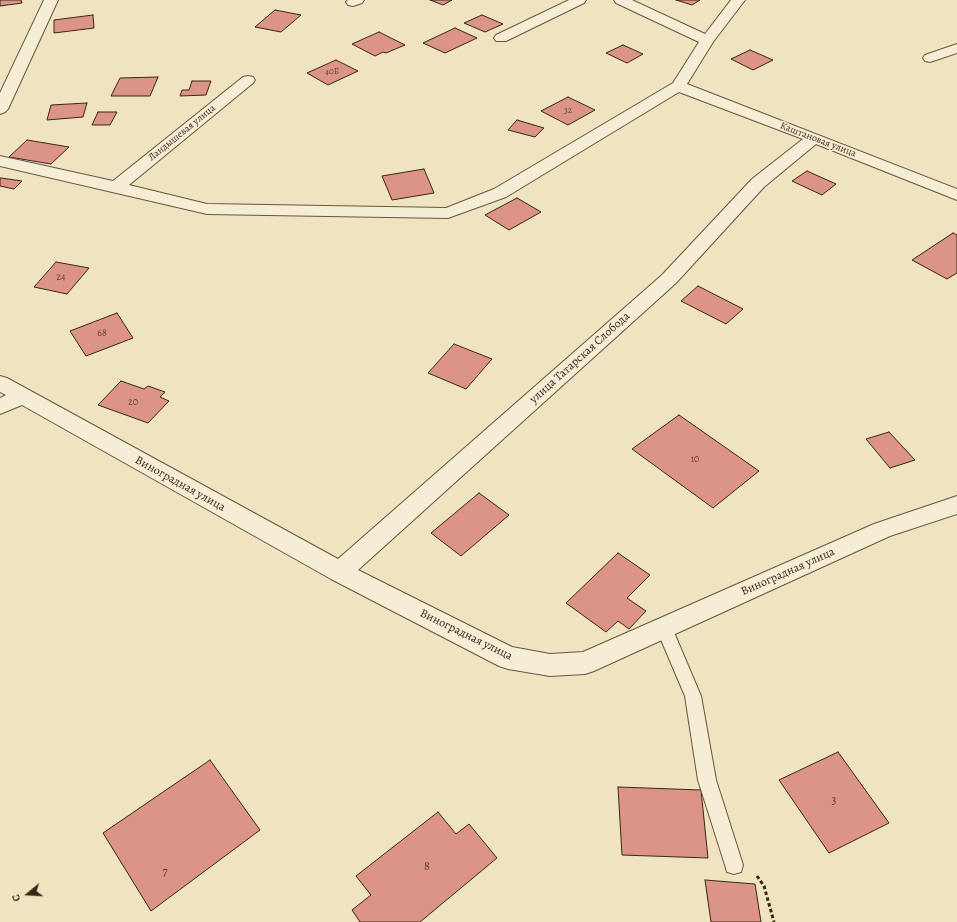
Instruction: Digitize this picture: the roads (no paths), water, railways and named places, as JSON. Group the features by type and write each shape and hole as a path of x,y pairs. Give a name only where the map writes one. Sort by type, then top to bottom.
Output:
{"street":[{"path":"0,109 51,0"},
{"path":"501,38 579,0"},
{"path":"621,0 707,40"},
{"path":"0,161 116,186 207,209 448,213 500,193 678,86 707,40 738,0"},
{"path":"930,58 957,48"},
{"name":"Ландышевая улица","path":"116,186 248,80"},
{"name":"Каштановая улица","path":"678,86 957,195"},
{"name":"улица Татарская Слобода","path":"340,572 669,279 758,183 814,138"},
{"name":"Виноградная улица","path":"0,383 340,572 508,658 550,666 585,662 882,530 957,505"},
{"path":"0,407 22,396"}],"lane":[{"path":"664,628 693,696 707,780 734,865"}]}
